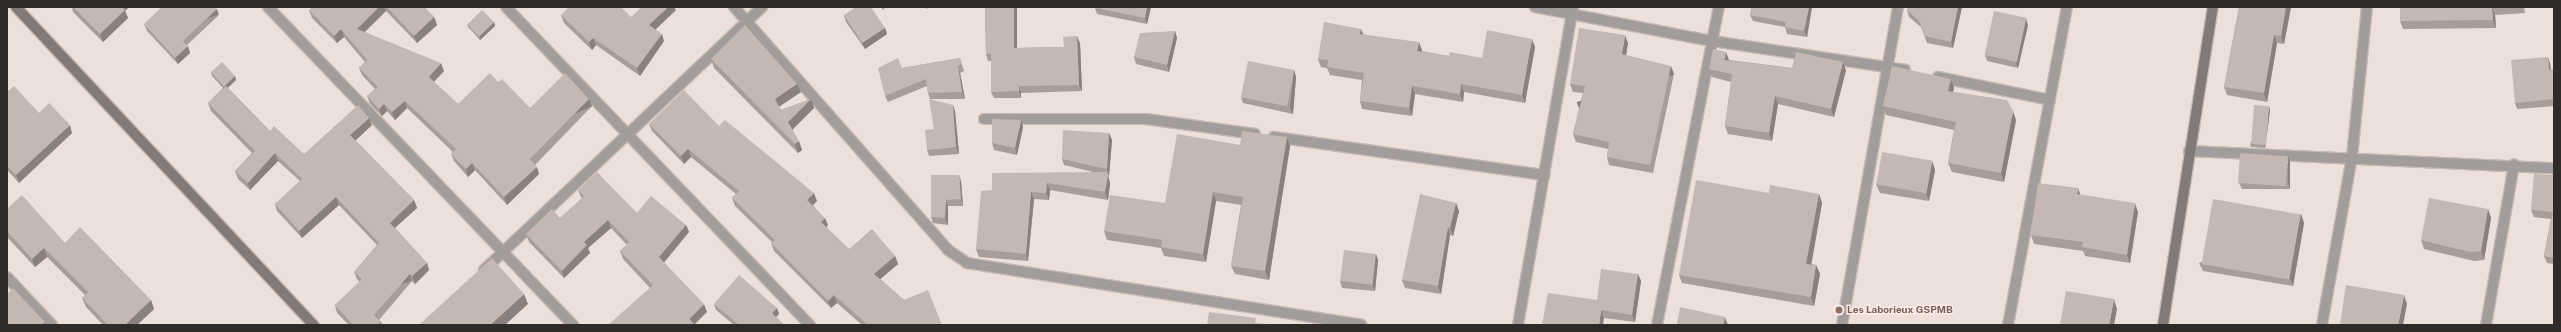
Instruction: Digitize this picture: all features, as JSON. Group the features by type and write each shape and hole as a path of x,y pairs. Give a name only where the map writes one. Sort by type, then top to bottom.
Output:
{"street":[{"path":"16,7 314,325"},
{"path":"268,7 504,251 573,325"},
{"path":"506,7 810,325"},
{"path":"734,7 948,250 967,263 1361,325"},
{"path":"476,277 762,7"},
{"path":"1534,7 1572,11 1712,41 1888,67 2050,100"},
{"path":"1657,325 1718,7"},
{"path":"1842,325 1898,7"},
{"path":"2008,325 2067,7"},
{"path":"2163,325 2189,151 2213,7"},
{"path":"2322,325 2352,157 2367,7"},
{"path":"1518,325 1572,11"},
{"path":"984,119 1146,119 1544,175"},
{"path":"2189,151 2514,164 2554,168"},
{"path":"2486,325 2514,164"},
{"path":"7,277 52,325"}],"building":[{"path":"73,7 122,7 125,10 100,34"},
{"path":"162,7 215,7 217,9 183,41 188,46 175,58 144,24"},
{"path":"313,7 379,7 357,29 441,63 429,77 458,104 490,73 498,82 502,79 530,108 565,73 589,99 530,159 537,167 504,197 472,163 466,169 451,154 456,149 405,101 392,112 384,104 379,109 367,96 378,87 359,68 367,60 341,29 334,36 309,10"},
{"path":"387,7 424,7 434,17 414,36"},
{"path":"569,7 621,7 631,17 642,7 668,7 649,25 662,34 637,68 593,38 589,42 561,15"},
{"path":"856,7 871,7 885,28 862,43 844,15"},
{"path":"985,7 1014,7 1014,48 1064,47 1063,37 1077,36 1079,85 1019,86 1019,91 991,92 991,54 986,54"},
{"path":"1095,7 1147,7 1145,18"},
{"path":"1752,7 1809,7 1804,31 1785,27 1786,22 1750,15"},
{"path":"1908,7 1958,7 1951,42 1925,36 1919,21 1907,10"},
{"path":"2239,7 2286,7 2281,36 2274,35 2264,93 2224,87"},
{"path":"2400,7 2492,7 2493,20 2400,21"},
{"path":"482,10 494,22 479,37 467,25"},
{"path":"1994,11 2026,18 2017,62 1985,55"},
{"path":"1324,22 1361,29 1360,34 1419,42 1417,51 1449,56 1450,52 1482,58 1487,30 1532,39 1522,95 1461,84 1460,94 1412,86 1409,108 1360,101 1364,73 1327,67 1328,60 1318,59"},
{"path":"745,25 797,84 775,99 781,110 811,99 788,122 799,141 795,144 711,59"},
{"path":"1579,28 1625,35 1622,54 1671,66 1650,165 1607,157 1609,142 1573,134 1585,86 1570,84"},
{"path":"1175,31 1167,65 1134,57 1140,33"},
{"path":"1713,49 1726,52 1724,60 1792,68 1796,52 1843,62 1831,109 1775,96 1769,133 1725,126 1732,74 1709,69"},
{"path":"2548,57 2549,70 2554,69 2554,99 2515,103 2511,60"},
{"path":"898,58 902,68 960,58 962,64 958,66 962,92 928,93 926,79 885,96 878,68"},
{"path":"1248,61 1294,70 1287,106 1241,97"},
{"path":"222,62 235,76 224,86 211,72"},
{"path":"1892,66 1951,79 1948,91 2007,100 2013,111 2001,173 1948,163 1956,122 1883,106"},
{"path":"14,86 39,113 49,103 70,125 16,175 7,166 7,92"},
{"path":"226,86 270,131 274,126 304,154 358,105 369,118 350,135 414,200 390,223 427,263 412,276 410,274 374,315 381,322 378,325 353,325 335,305 362,279 354,272 379,243 336,197 299,231 275,204 302,179 275,153 248,183 235,171 255,151 208,103"},
{"path":"684,90 719,126 725,120 814,193 807,200 825,218 821,222 849,249 872,229 895,256 874,274 904,300 928,290 942,325 868,325 834,295 828,301 771,243 775,240 732,198 739,191 688,149 681,156 649,124"},
{"path":"929,99 953,105 956,147 927,150 925,130 934,129"},
{"path":"2254,105 2269,106 2266,145 2251,144"},
{"path":"992,119 1021,120 1015,148 992,143"},
{"path":"1063,130 1109,133 1107,169 1062,159"},
{"path":"1242,131 1287,137 1265,271 1231,266 1243,197 1213,192 1203,254 1161,247 1162,240 1104,231 1110,195 1165,203 1177,134 1240,145"},
{"path":"1882,152 1932,161 1926,193 1876,184"},
{"path":"2240,153 2288,156 2286,186 2238,183"},
{"path":"597,172 637,213 651,196 686,225 659,257 704,304 689,319 695,325 608,325 653,285 620,251 629,242 608,220 584,242 587,245 562,271 526,234 552,209 560,218 584,196 578,190"},
{"path":"1107,172 1108,175 1105,192 1047,183 1046,193 1031,192 1026,254 976,249 981,191 992,190 992,173"},
{"path":"2534,174 2554,175 2554,258 2544,256 2553,212 2531,210"},
{"path":"931,175 959,175 961,199 946,200 945,218 931,217"},
{"path":"1696,180 1769,193 1770,185 1819,194 1806,264 1816,265 1811,297 1679,275"},
{"path":"2038,183 2078,188 2077,194 2135,203 2127,255 2082,247 2083,242 2031,235"},
{"path":"1420,194 1456,203 1450,228 1448,227 1438,286 1402,280"},
{"path":"22,195 65,243 80,227 151,300 125,325 108,325 82,298 88,292 44,248 32,259 7,231 7,209"},
{"path":"2429,198 2488,209 2481,251 2470,252 2421,240"},
{"path":"2213,199 2301,214 2289,279 2202,264"},
{"path":"1344,250 1376,254 1372,285 1340,281"},
{"path":"492,258 524,294 490,325 419,325"},
{"path":"1601,269 1638,274 1632,315 1601,310 1599,325 1542,325 1548,293 1597,300"},
{"path":"739,275 777,308 772,313 784,325 739,325 714,304"},
{"path":"2346,285 2404,295 2398,325 2340,324"},
{"path":"13,288 45,322 42,325 7,325 7,294"},
{"path":"2066,291 2114,299 2109,325 2060,325"},
{"path":"1680,307 1725,317 1723,325 1677,324"},
{"path":"1209,312 1256,318 1255,323 1281,325 1207,325"}],"place":[{"name":"Les Laborieux GSPMB","path":"1839,310"}]}
